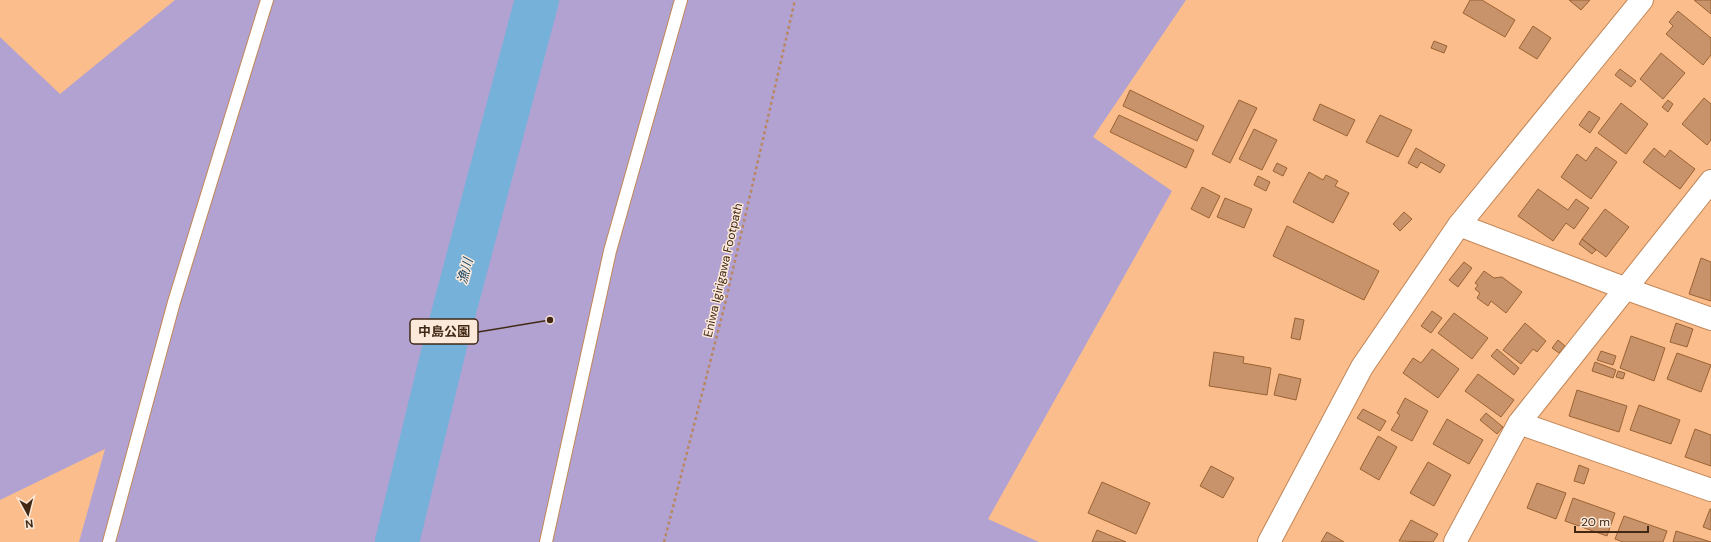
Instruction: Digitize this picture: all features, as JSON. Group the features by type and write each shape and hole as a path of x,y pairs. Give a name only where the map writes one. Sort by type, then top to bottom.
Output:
{"street":[{"path":"1269,542 1362,367 1459,225 1642,0"},
{"path":"1455,542 1519,423 1624,288 1711,181"},
{"path":"1459,225 1624,288 1711,319"},
{"path":"1519,423 1711,490"}],"lane":[{"path":"109,542 174,302 267,0"},
{"path":"546,542 610,251 681,0"}],"path":[{"name":"Eniwa Igirigawa Footpath","path":"664,542 725,304 795,0"}],"shaded area":[{"path":"175,0 1186,0 1093,137 1172,191 988,519 1039,542 79,542 105,449 0,500 0,37 60,94"}],"building":[{"path":"1470,0 1482,0 1515,20 1505,37 1463,13"},
{"path":"1569,0 1590,0 1581,10"},
{"path":"1694,0 1711,0 1711,14"},
{"path":"1678,11 1711,38 1711,55 1703,65 1666,34 1673,26 1669,22"},
{"path":"1533,26 1551,38 1537,59 1519,48"},
{"path":"1434,41 1447,46 1444,53 1431,48"},
{"path":"1661,53 1685,73 1663,99 1640,79"},
{"path":"1620,69 1636,81 1631,87 1615,75"},
{"path":"1130,90 1204,126 1197,141 1123,106"},
{"path":"1704,98 1711,104 1711,140 1707,145 1682,124"},
{"path":"1239,100 1257,108 1230,163 1212,154"},
{"path":"1668,100 1673,104 1668,112 1662,107"},
{"path":"1621,103 1648,124 1626,154 1598,133"},
{"path":"1320,104 1355,120 1347,136 1313,120"},
{"path":"1589,111 1600,118 1590,133 1579,125"},
{"path":"1119,115 1194,150 1186,168 1110,132"},
{"path":"1380,115 1412,130 1398,157 1366,142"},
{"path":"1254,129 1277,140 1262,170 1239,159"},
{"path":"1596,147 1617,162 1591,199 1561,177 1577,154 1586,161"},
{"path":"1416,148 1445,165 1440,173 1421,162 1417,168 1408,163"},
{"path":"1654,148 1665,157 1670,150 1695,169 1680,189 1643,162"},
{"path":"1277,163 1287,168 1283,176 1273,171"},
{"path":"1309,172 1323,180 1326,175 1338,181 1335,186 1349,193 1333,223 1293,202"},
{"path":"1258,176 1270,182 1266,191 1254,185"},
{"path":"1202,187 1220,196 1209,218 1191,209"},
{"path":"1538,189 1568,210 1576,199 1589,208 1574,229 1566,223 1553,241 1518,216"},
{"path":"1225,198 1252,209 1244,228 1217,217"},
{"path":"1605,209 1629,227 1606,257 1582,239"},
{"path":"1404,212 1412,219 1400,231 1393,224"},
{"path":"1287,226 1379,271 1364,300 1273,256"},
{"path":"1582,239 1596,250 1592,254 1579,244"},
{"path":"1701,258 1711,262 1711,301 1689,294"},
{"path":"1464,262 1472,268 1458,287 1449,280"},
{"path":"1484,271 1494,278 1502,277 1522,292 1506,313 1491,301 1488,306 1477,298 1480,293 1475,289 1478,285 1475,283"},
{"path":"1432,311 1442,318 1431,333 1421,326"},
{"path":"1454,313 1488,338 1472,359 1438,333"},
{"path":"1295,318 1304,320 1300,340 1291,338"},
{"path":"1525,323 1546,341 1537,352 1533,349 1521,364 1503,350"},
{"path":"1676,323 1693,329 1687,347 1670,342"},
{"path":"1631,336 1665,348 1654,381 1620,368"},
{"path":"1558,340 1565,346 1559,353 1552,348"},
{"path":"1432,349 1459,369 1438,398 1403,373 1413,358 1421,363"},
{"path":"1497,349 1519,368 1514,375 1491,356"},
{"path":"1601,351 1616,356 1613,365 1597,360"},
{"path":"1214,352 1244,357 1243,363 1271,368 1267,395 1209,386"},
{"path":"1677,353 1711,365 1701,392 1667,379"},
{"path":"1595,362 1616,370 1613,378 1592,371"},
{"path":"1618,371 1625,373 1623,379 1616,377"},
{"path":"1279,374 1301,379 1296,400 1274,395"},
{"path":"1478,374 1514,400 1501,417 1465,391"},
{"path":"1577,390 1627,406 1619,432 1569,416"},
{"path":"1405,398 1428,411 1412,441 1391,430 1400,415 1397,413"},
{"path":"1639,405 1680,420 1671,444 1630,430"},
{"path":"1363,409 1386,421 1380,431 1357,418"},
{"path":"1486,413 1503,427 1497,434 1480,420"},
{"path":"1447,419 1483,440 1469,464 1433,444"},
{"path":"1695,429 1711,435 1711,466 1685,457"},
{"path":"1378,436 1397,447 1379,480 1360,469"},
{"path":"1428,462 1451,475 1434,506 1410,493"},
{"path":"1579,465 1589,469 1584,484 1574,481"},
{"path":"1211,466 1234,478 1223,498 1200,486"},
{"path":"1102,482 1150,503 1136,534 1088,513"},
{"path":"1537,483 1566,493 1556,519 1527,508"},
{"path":"1573,498 1615,513 1607,536 1565,521"},
{"path":"1711,509 1711,530 1703,527"},
{"path":"1624,516 1667,531 1663,542 1623,542 1615,539"},
{"path":"1411,520 1438,534 1433,542 1399,541"},
{"path":"1097,530 1126,542 1092,542"},
{"path":"1676,531 1711,542 1673,542"},
{"path":"1327,532 1344,542 1321,542"}],"waterway":[{"name":"漁川","path":"397,542 445,345 537,0"}],"place":[{"name":"中島公園","path":"550,320"}]}
